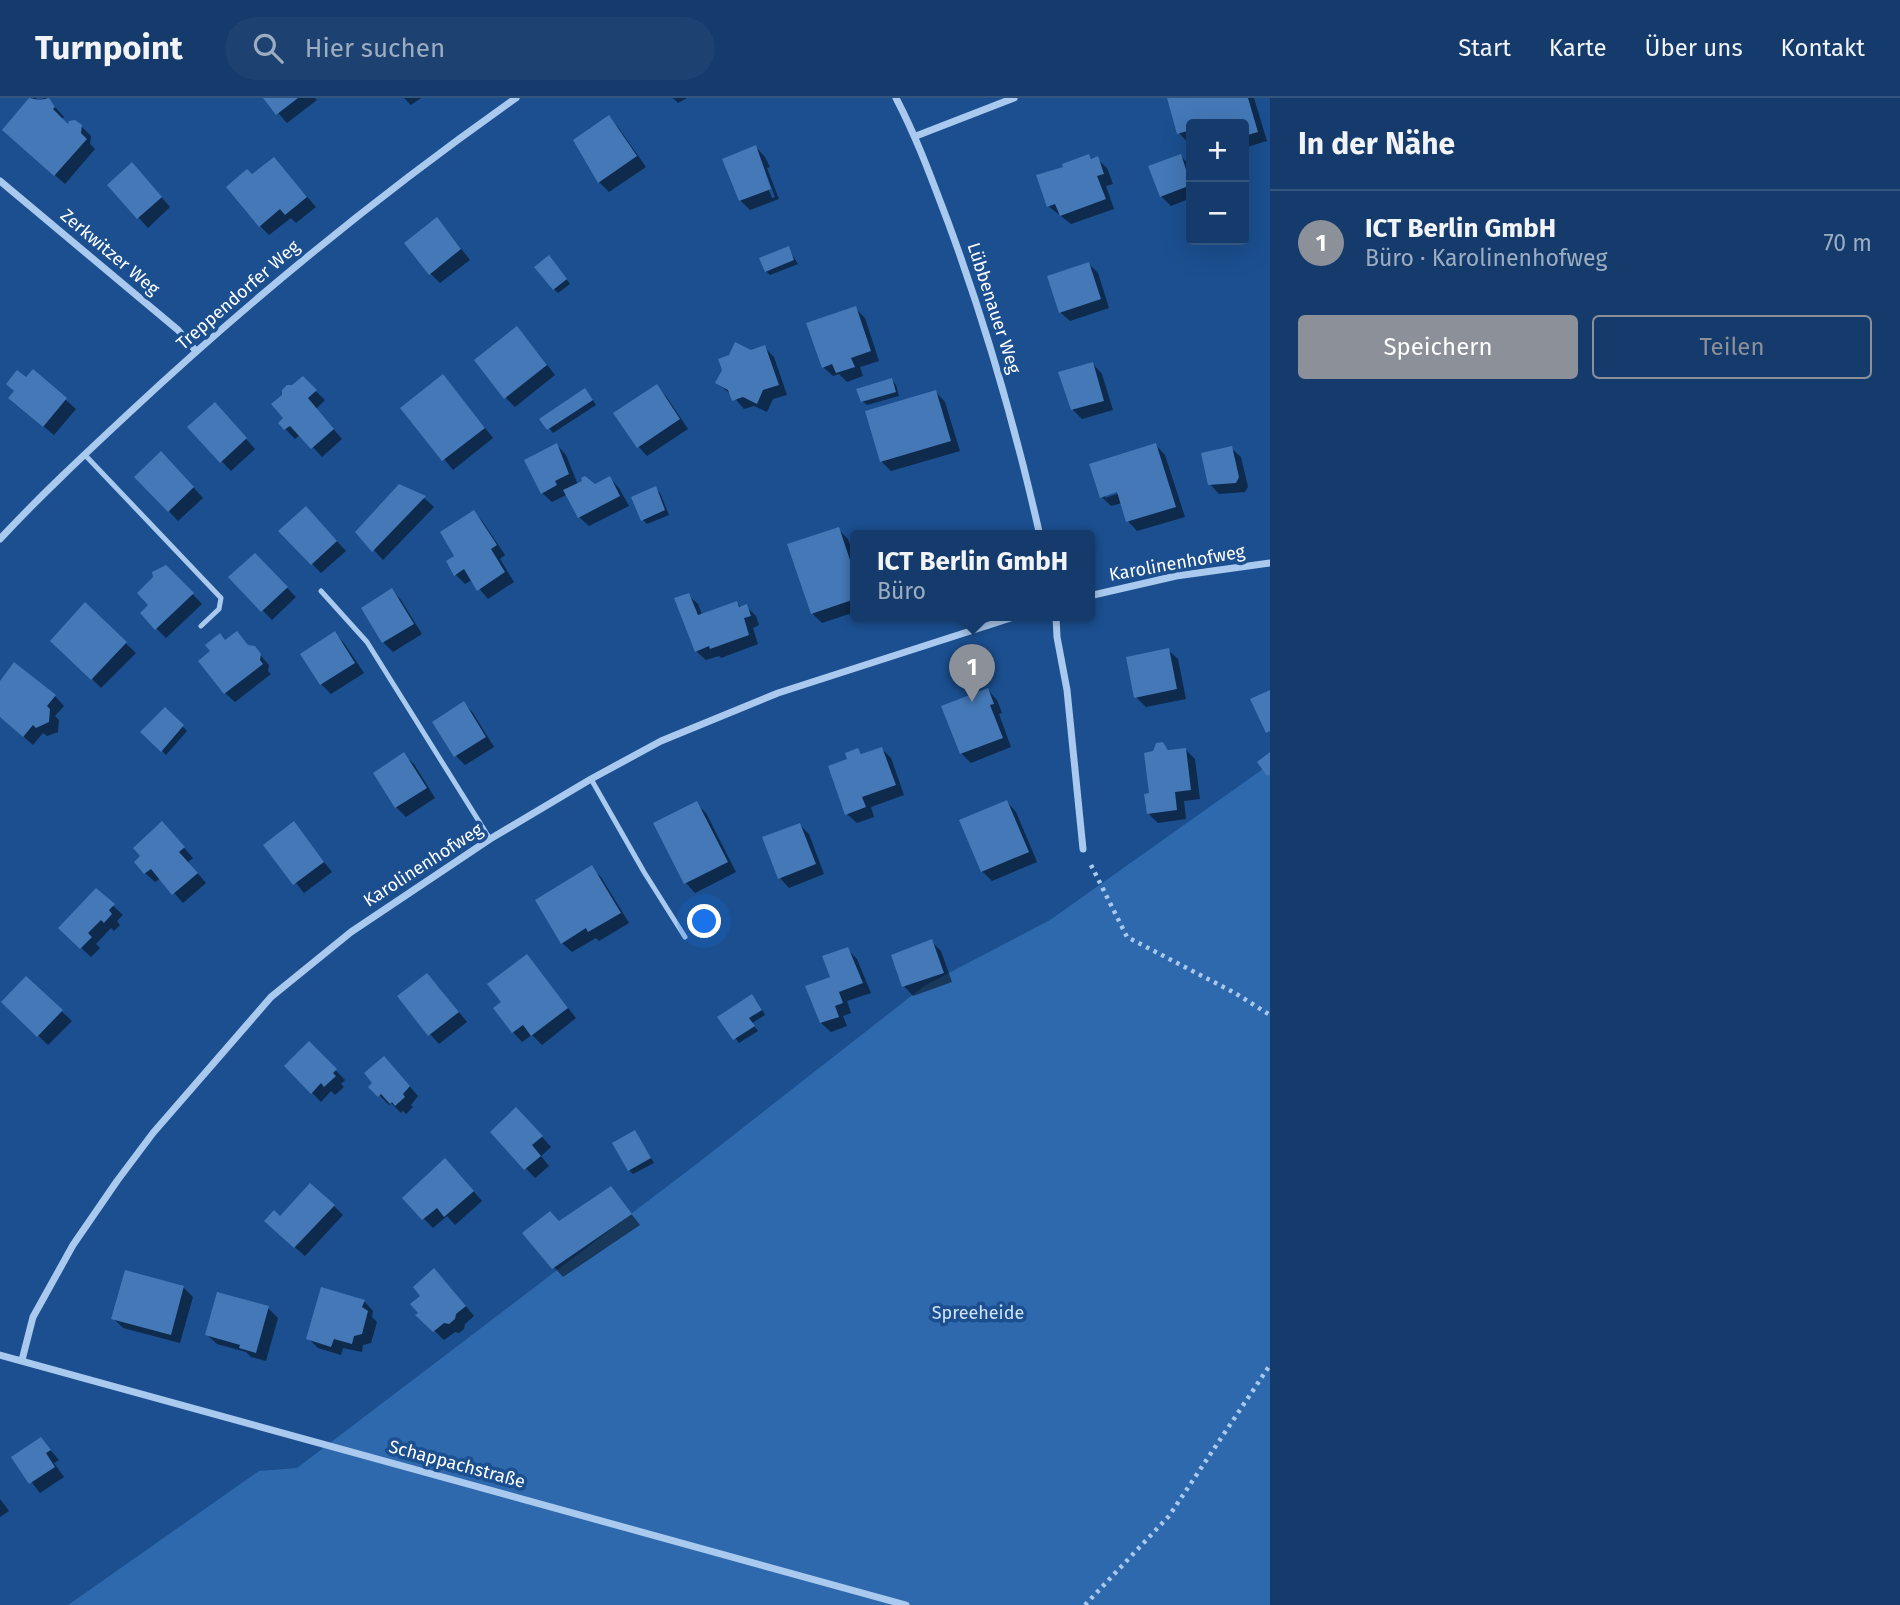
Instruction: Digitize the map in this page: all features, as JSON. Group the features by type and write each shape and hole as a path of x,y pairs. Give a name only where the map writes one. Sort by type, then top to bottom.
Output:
{"street":[{"name":"Treppendorfer Weg","path":"0,539 196,351 330,237 437,154 516,98"},
{"name":"Lübbenauer Weg","path":"897,98 916,136 965,269 1004,388 1039,530"},
{"path":"916,136 1014,98"},
{"name":"Zerkwitzer Weg","path":"0,181 178,330 196,351"},
{"name":"Karolinenhofweg","path":"1095,595 1176,576 1270,563"},
{"name":"Karolinenhofweg","path":"22,1360 33,1317 73,1245 153,1133 271,997 351,932 490,839 661,741 778,693 1001,621"},
{"path":"1056,621 1067,690 1083,849"},
{"name":"Schappachstraße","path":"0,1355 906,1605"}],"lane":[{"path":"85,455 221,598 219,609 201,626"},
{"path":"321,591 367,642 490,839"},
{"path":"591,779 685,937"}],"path":[{"path":"1083,849 1127,937 1235,993 1270,1015"},
{"path":"1085,1605 1169,1516 1270,1365"}],"green space":[{"name":"Spreeheide","path":"1270,764 1270,1605 68,1605 259,1471 297,1468 694,1166 924,986 1050,920"}],"building":[{"path":"29,98 49,98 55,107 53,109 68,124 69,121 75,120 82,125 81,133 87,139 54,176 2,130"},
{"path":"263,98 298,98 276,115"},
{"path":"1167,98 1248,98 1258,132 1249,135 1249,119 1186,119 1186,131 1177,134"},
{"path":"609,115 637,156 598,183 573,140"},
{"path":"756,145 771,189 739,201 722,159"},
{"path":"1089,154 1091,159 1098,156 1104,174 1097,176 1106,199 1060,216 1055,204 1047,207 1036,175 1063,167 1062,164"},
{"path":"1181,154 1186,170 1186,187 1160,197 1148,166"},
{"path":"274,157 307,197 285,215 280,209 259,227 226,187 247,169 252,174"},
{"path":"132,162 162,197 137,219 107,185"},
{"path":"437,217 461,249 429,275 404,243"},
{"path":"789,246 794,260 765,272 759,258"},
{"path":"549,255 567,279 553,290 534,267"},
{"path":"1089,262 1101,299 1059,313 1047,276"},
{"path":"856,306 871,351 851,358 855,367 836,373 832,364 822,368 806,323"},
{"path":"517,326 547,365 504,399 474,360"},
{"path":"735,342 751,350 765,345 779,385 763,390 757,404 743,397 732,401 728,390 715,383 722,370 718,359 729,355"},
{"path":"1093,362 1104,401 1071,410 1058,372"},
{"path":"33,369 67,398 43,427 8,398 14,391 6,384 17,370 26,377"},
{"path":"443,374 485,428 442,461 400,408"},
{"path":"303,376 317,390 308,398 334,429 311,449 290,426 284,430 278,423 283,418 271,404 282,395 282,390 287,385 292,385"},
{"path":"892,378 896,392 861,402 856,389"},
{"path":"657,384 680,419 637,448 613,413"},
{"path":"585,388 593,400 547,430 539,419"},
{"path":"936,390 951,441 880,462 865,411"},
{"path":"215,402 247,438 220,463 187,427"},
{"path":"557,443 569,474 555,481 557,485 541,494 524,460"},
{"path":"1156,443 1176,507 1126,522 1117,492 1100,498 1089,464"},
{"path":"1232,446 1239,477 1236,483 1208,485 1201,453"},
{"path":"161,451 194,487 168,512 134,477"},
{"path":"585,476 595,484 610,476 620,496 578,518 563,490 582,481 581,478"},
{"path":"399,484 426,496 372,552 355,532"},
{"path":"656,486 665,510 641,521 631,497"},
{"path":"306,506 337,541 311,565 278,531"},
{"path":"474,510 497,545 491,549 505,572 477,591 464,569 454,576 446,561 454,556 440,532"},
{"path":"839,527 850,560 850,601 811,614 787,544"},
{"path":"255,553 288,587 261,612 228,577"},
{"path":"166,565 194,593 155,630 140,613 148,605 137,593 153,577 152,572"},
{"path":"392,588 414,624 382,643 361,608"},
{"path":"689,593 698,615 737,601 739,607 747,604 751,616 744,618 749,635 695,652 674,598"},
{"path":"85,602 127,642 91,680 50,641"},
{"path":"237,631 248,645 255,646 261,654 260,660 263,664 224,694 198,661 210,651 205,645 220,633 225,640"},
{"path":"335,631 355,663 320,685 300,654"},
{"path":"1169,648 1177,689 1134,698 1126,657"},
{"path":"14,662 56,695 47,706 50,709 49,722 36,728 33,725 23,737 0,717 0,681"},
{"path":"988,688 994,704 990,705 1003,738 960,754 941,706"},
{"path":"1270,690 1270,731 1266,733 1250,699"},
{"path":"464,701 486,737 454,757 432,722"},
{"path":"165,707 184,725 161,752 140,732"},
{"path":"1163,742 1168,750 1186,748 1191,790 1175,792 1177,810 1147,814 1144,794 1149,793 1144,753 1153,751 1156,743"},
{"path":"882,747 896,785 862,797 866,807 845,815 828,766 847,759 845,753 858,748 861,754"},
{"path":"404,752 427,788 395,808 373,773"},
{"path":"1270,752 1270,774 1267,776 1257,762"},
{"path":"1007,800 1029,852 981,872 959,820"},
{"path":"697,801 728,862 684,884 653,823"},
{"path":"162,821 185,847 179,852 198,873 172,895 151,869 144,874 134,862 140,856 133,848"},
{"path":"294,821 324,862 293,885 263,845"},
{"path":"800,823 816,864 778,879 762,837"},
{"path":"592,865 621,913 588,932 586,928 561,944 535,900"},
{"path":"96,888 115,904 109,910 112,914 104,923 101,920 88,933 92,937 80,949 58,928"},
{"path":"932,939 944,973 902,987 891,955"},
{"path":"848,947 863,983 839,992 843,1003 835,1006 839,1017 820,1023 805,986 830,977 822,956"},
{"path":"527,954 568,1008 531,1036 523,1025 512,1033 493,1008 501,1002 487,984"},
{"path":"427,973 459,1012 428,1036 397,996"},
{"path":"26,976 63,1010 37,1037 1,1002"},
{"path":"752,994 762,1010 749,1018 755,1026 733,1040 717,1017"},
{"path":"309,1041 337,1069 333,1073 336,1076 324,1087 321,1083 311,1094 284,1066"},
{"path":"384,1056 410,1086 403,1094 405,1097 395,1106 381,1094 378,1097 368,1087 372,1083 364,1073"},
{"path":"516,1107 543,1136 532,1145 541,1156 524,1170 490,1132"},
{"path":"635,1130 651,1158 628,1171 612,1143"},
{"path":"445,1158 474,1191 444,1217 437,1208 422,1220 402,1198"},
{"path":"310,1183 335,1205 294,1248 264,1221 274,1210 280,1216"},
{"path":"611,1186 632,1214 552,1269 522,1233 550,1211 559,1221"},
{"path":"434,1268 466,1306 449,1324 444,1323 433,1332 415,1315 418,1313 410,1304 420,1296 413,1287"},
{"path":"125,1270 184,1286 171,1335 111,1319"},
{"path":"321,1287 365,1300 362,1307 368,1311 362,1334 354,1336 352,1344 334,1339 331,1347 306,1339"},
{"path":"217,1292 269,1306 256,1353 239,1348 240,1345 205,1335"},
{"path":"41,1437 51,1450 46,1453 55,1467 29,1484 11,1457"}],"place":[{"name":"ICT Berlin GmbH","path":"972,702"}]}
